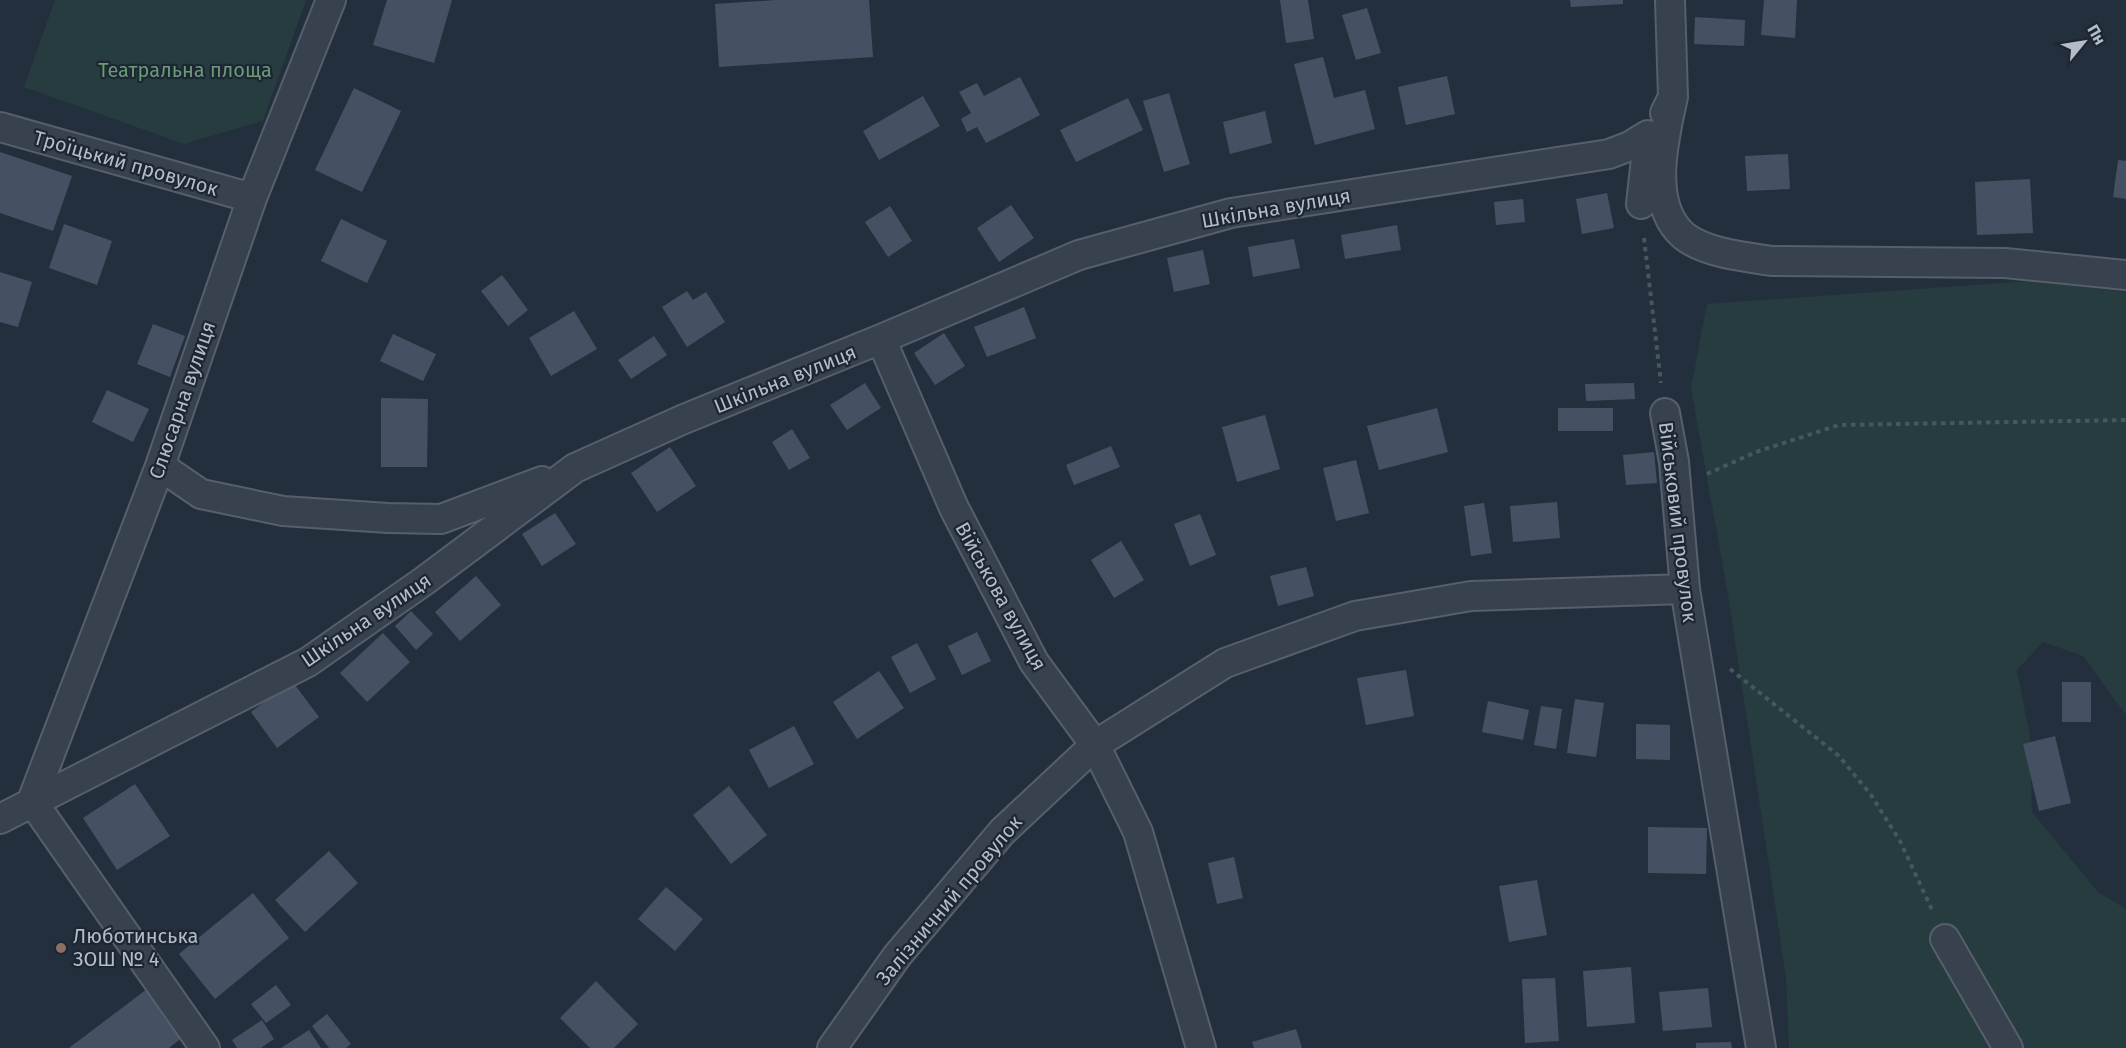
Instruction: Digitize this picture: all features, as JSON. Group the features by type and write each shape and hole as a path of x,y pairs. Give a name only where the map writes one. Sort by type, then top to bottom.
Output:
{"street":[{"name":"Слюсарна вулиця","path":"32,801 160,466 252,198 331,0"},
{"path":"1671,0 1673,97 1660,168 1663,198 1672,224 1686,237 1703,246 1736,256 1772,261 2005,263 2126,275"},
{"path":"1641,204 1648,135 1660,123 1673,97"},
{"name":"Троїцький провулок","path":"0,127 252,198"},
{"name":"Шкільна вулиця","path":"0,819 308,662 424,580 575,468 684,419 1079,255 1231,213 1609,154 1630,146 1648,135"},
{"name":"Військова вулиця","path":"881,339 954,508 1034,662 1095,745 1138,832 1201,1048"},
{"name":"Військовий провулок","path":"1665,413 1677,487 1685,589 1761,1048"},
{"path":"160,466 201,494 283,510 388,518 441,519 575,468"},
{"name":"Залізничний провулок","path":"832,1048 897,956 1002,832 1095,745 1225,663 1354,616 1472,596 1685,589"},
{"path":"32,801 205,1048"},
{"path":"1945,939 2008,1048"}],"path":[{"name":"Військовий провулок","path":"1641,204 1652,316 1665,413"},
{"path":"1677,487 1756,452 1839,425 2126,420"},
{"path":"1725,664 1839,756 1871,795 1900,841 1945,939"}],"green space":[{"name":"Театральна площа","path":"55,0 306,0 263,121 184,144 24,87"},
{"path":"2031,281 2126,292 2126,715 2083,656 2043,642 2017,670 2030,736 2032,812 2098,892 2126,909 2126,1048 1789,1048 1786,977 1728,595 1691,388 1707,304"}],"building":[{"path":"387,0 452,0 434,63 373,45"},
{"path":"776,0 869,0 873,57 719,67 715,4"},
{"path":"1280,0 1308,0 1314,39 1286,43"},
{"path":"1570,0 1623,0 1623,4 1571,7"},
{"path":"1764,0 1797,0 1795,38 1761,35"},
{"path":"1367,8 1381,53 1356,60 1342,15"},
{"path":"1695,17 1745,20 1744,46 1694,44"},
{"path":"1323,57 1334,98 1365,90 1375,129 1315,145 1294,64"},
{"path":"1447,76 1455,114 1406,125 1398,87"},
{"path":"1020,77 1040,115 986,143 977,127 967,132 961,119 971,113 959,92 977,83 984,96"},
{"path":"354,88 401,111 362,192 315,170"},
{"path":"1169,93 1190,164 1164,172 1143,101"},
{"path":"923,96 940,126 879,160 863,131"},
{"path":"1128,98 1143,130 1076,162 1060,130"},
{"path":"1265,111 1272,143 1230,154 1223,122"},
{"path":"0,152 72,176 53,231 0,213"},
{"path":"1788,154 1790,189 1747,191 1745,156"},
{"path":"2118,160 2126,161 2126,199 2113,197"},
{"path":"2030,179 2033,233 1977,235 1975,182"},
{"path":"1607,193 1614,228 1582,234 1576,199"},
{"path":"1523,199 1525,222 1496,225 1494,202"},
{"path":"1011,205 1034,238 999,262 977,228"},
{"path":"890,206 912,241 888,257 865,222"},
{"path":"341,219 387,241 367,283 321,261"},
{"path":"64,224 112,241 97,285 49,268"},
{"path":"1397,225 1401,250 1345,259 1341,235"},
{"path":"1294,239 1300,268 1253,277 1248,247"},
{"path":"1203,250 1210,284 1174,292 1167,258"},
{"path":"0,272 32,282 18,327 0,322"},
{"path":"502,275 528,310 508,326 481,291"},
{"path":"687,291 693,300 706,292 725,322 687,347 662,307"},
{"path":"1024,307 1036,338 987,357 974,327"},
{"path":"574,311 597,349 551,376 529,338"},
{"path":"153,324 185,336 170,377 137,364"},
{"path":"944,333 965,366 935,385 914,353"},
{"path":"393,334 436,354 423,381 380,361"},
{"path":"654,336 667,355 631,379 618,360"},
{"path":"865,383 881,408 847,430 830,405"},
{"path":"1634,383 1635,399 1586,401 1585,384"},
{"path":"107,390 149,409 133,442 92,422"},
{"path":"381,398 428,399 427,467 381,467"},
{"path":"1437,408 1448,452 1379,470 1367,426"},
{"path":"1558,408 1613,408 1613,431 1558,431"},
{"path":"1265,415 1280,469 1237,482 1222,427"},
{"path":"792,429 810,458 789,470 772,442"},
{"path":"1111,446 1120,467 1074,485 1066,465"},
{"path":"670,447 696,486 657,512 631,473"},
{"path":"1654,452 1657,483 1626,485 1623,455"},
{"path":"1356,460 1369,513 1336,521 1323,468"},
{"path":"1557,502 1560,538 1513,542 1510,506"},
{"path":"1484,503 1492,553 1471,556 1464,506"},
{"path":"555,513 576,544 542,566 522,534"},
{"path":"1200,514 1216,555 1190,566 1174,524"},
{"path":"1121,541 1144,580 1114,598 1091,560"},
{"path":"1306,567 1314,596 1278,606 1270,576"},
{"path":"476,576 501,605 460,641 435,612"},
{"path":"411,611 433,634 416,650 395,626"},
{"path":"977,632 991,661 962,675 948,646"},
{"path":"383,633 410,662 367,702 340,673"},
{"path":"917,643 936,679 910,693 891,657"},
{"path":"1406,670 1414,716 1366,725 1357,678"},
{"path":"879,671 904,708 857,739 833,702"},
{"path":"292,681 319,717 277,748 251,712"},
{"path":"2062,682 2091,682 2091,722 2062,722"},
{"path":"1575,699 1604,703 1596,757 1567,753"},
{"path":"1488,701 1529,710 1523,740 1482,732"},
{"path":"1541,706 1562,709 1556,749 1534,745"},
{"path":"1636,724 1670,725 1670,760 1636,759"},
{"path":"794,726 814,764 769,788 749,750"},
{"path":"2055,736 2071,803 2039,811 2023,744"},
{"path":"135,784 170,836 117,870 83,818"},
{"path":"729,786 767,835 731,864 693,815"},
{"path":"1648,827 1707,828 1706,874 1648,873"},
{"path":"329,851 358,883 305,932 275,900"},
{"path":"1234,857 1243,898 1217,904 1208,863"},
{"path":"1537,880 1547,935 1509,942 1499,886"},
{"path":"666,887 703,919 675,951 638,919"},
{"path":"253,893 289,938 215,999 179,954"},
{"path":"1631,967 1635,1023 1587,1027 1583,971"},
{"path":"1555,978 1559,1041 1525,1043 1522,979"},
{"path":"596,981 638,1024 614,1048 590,1048 560,1018"},
{"path":"276,985 291,1005 266,1023 251,1004"},
{"path":"1708,988 1712,1027 1663,1031 1659,992"},
{"path":"147,989 184,1036 169,1048 69,1048"},
{"path":"327,1014 351,1044 346,1048 329,1048 312,1026"},
{"path":"262,1020 274,1039 261,1048 237,1048 232,1040"},
{"path":"1296,1029 1302,1048 1254,1048 1252,1042"},
{"path":"309,1030 321,1048 281,1048"},
{"path":"1731,1042 1732,1048 1696,1048 1696,1043"}],"place":[{"name":"Люботинська ЗОШ № 4","path":"61,948"}]}
